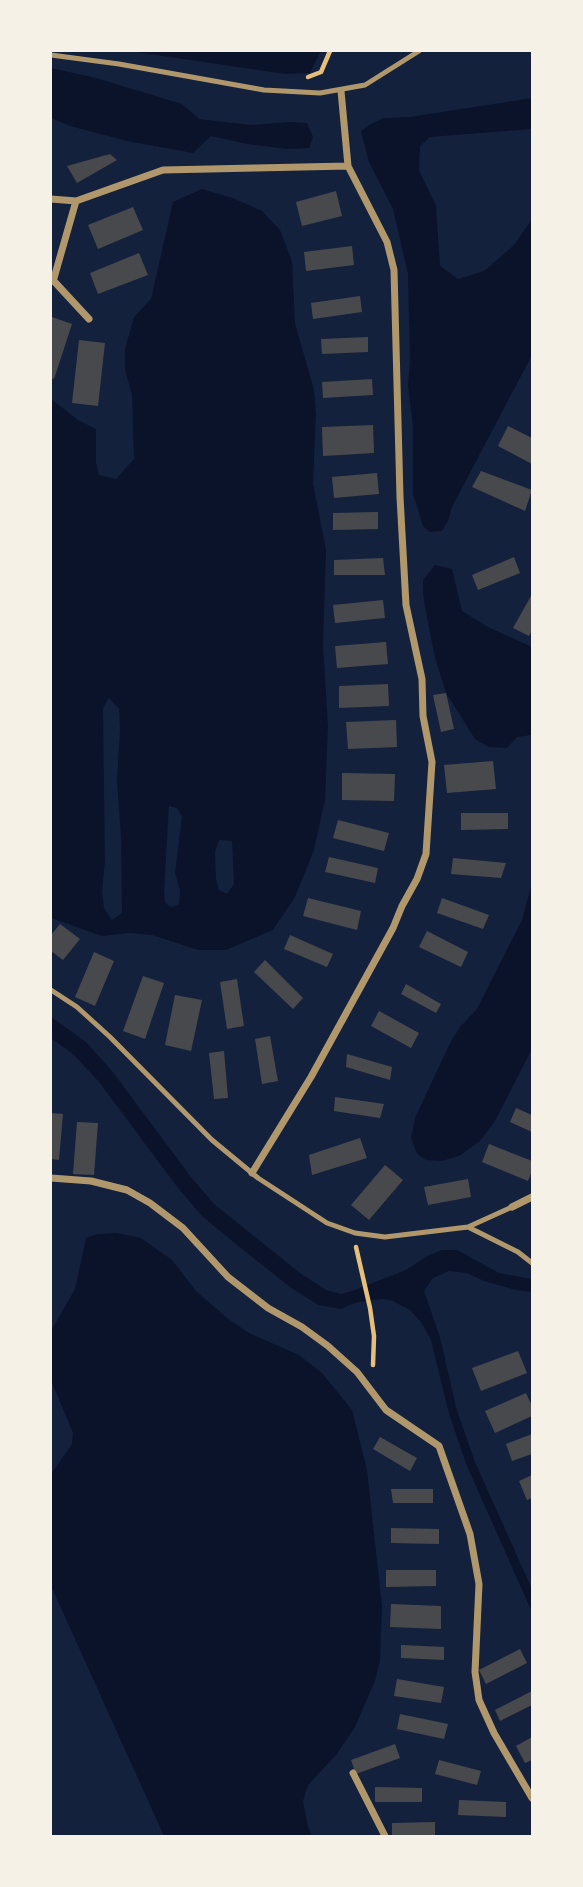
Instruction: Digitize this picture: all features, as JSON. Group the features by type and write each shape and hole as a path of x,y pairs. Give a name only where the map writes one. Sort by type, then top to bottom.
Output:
{"street":[{"path":"251,1173 311,1077 393,928 426,854 432,762 423,716 422,679 406,605 400,497 394,270 387,242 348,166 341,91"},
{"path":"51,199 76,201 163,170 348,166"},
{"path":"76,201 52,278 89,319"},
{"path":"51,1178 128,1190 150,1203 183,1228 228,1277 268,1308 302,1326 328,1346 357,1372 386,1410 439,1447 470,1534 479,1584 475,1672 479,1700 532,1798"},
{"path":"512,1208 532,1197"},
{"path":"353,1773 385,1836"}],"lane":[{"path":"51,54 292,93 341,91 365,85 419,51"},
{"path":"51,990 77,1007 110,1037 212,1140 251,1173 290,1202 327,1223 355,1233 385,1237 468,1227 512,1208"},
{"path":"468,1227 518,1252 532,1263"}],"path":[{"path":"355,1233 356,1254 374,1336 371,1391"}],"water":[{"path":"129,51 321,51 310,73 285,74"},
{"path":"51,68 96,78 182,104 199,119 251,125 307,123 313,137 309,148 287,149 211,136 193,153 127,141 70,126 51,118"},
{"path":"532,98 532,129 430,137 420,146 419,170 436,206 440,266 458,279 484,271 514,245 532,219 532,355 452,507 448,521 442,531 430,532 423,526 413,494 413,426 408,386 408,274 393,209 369,162 361,131 384,118 410,117"},
{"path":"202,189 233,198 262,211 280,230 292,261 295,323 314,390 316,414 313,483 326,550 323,645 328,726 325,800 314,850 295,897 273,930 226,950 198,950 152,935 130,933 102,936 51,918 51,399 78,420 96,429 96,462 99,475 116,479 134,459 132,395 125,370 125,349 134,317 151,299 173,202","holes":["109,698 119,709 120,728 117,780 122,913 112,920 104,908 102,892 105,861 103,708","169,806 177,808 182,816 175,873 180,890 179,905 170,907 165,902","219,840 232,841 234,884 227,894 219,890 215,852"]},
{"path":"435,565 452,569 462,611 488,627 532,647 532,735 517,737 507,748 489,747 475,739 446,693 434,654 423,595 423,580"},
{"path":"532,883 532,1049 495,1121 480,1141 459,1156 442,1161 426,1160 417,1154 411,1138 415,1118 451,1041 477,1009 522,920"},
{"path":"51,1017 86,1042 112,1071 214,1204 300,1273 326,1290 341,1294 352,1291 406,1270 442,1250 457,1250 499,1273 532,1279 532,1292 484,1281 467,1273 449,1271 433,1278 424,1291 440,1337 457,1411 475,1462 532,1589 532,1612 467,1466 449,1414 431,1340 421,1322 410,1310 383,1299 358,1302 341,1309 318,1305 290,1287 237,1245 202,1216 99,1082 74,1055 51,1038"},
{"path":"117,1233 141,1238 172,1260 196,1291 249,1333 299,1355 322,1373 352,1410 367,1470 382,1606 380,1661 375,1681 355,1727 337,1754 308,1785 303,1801 312,1836 164,1836 51,1586 51,1474 72,1444 73,1433 51,1380 51,1331 75,1289 86,1238 97,1234"}],"building":[{"path":"110,154 117,160 77,183 67,166"},
{"path":"336,191 342,216 302,226 296,202"},
{"path":"133,207 143,230 98,249 88,225"},
{"path":"352,246 354,265 306,271 304,252"},
{"path":"139,253 148,275 98,294 90,273"},
{"path":"360,296 362,312 313,319 311,303"},
{"path":"52,317 72,324 54,379 51,378"},
{"path":"368,337 368,352 322,354 321,339"},
{"path":"79,340 105,343 98,406 72,403"},
{"path":"372,379 373,395 323,398 322,382"},
{"path":"373,425 374,453 323,456 322,427"},
{"path":"508,426 532,438 532,464 498,446"},
{"path":"481,471 532,490 525,511 472,487"},
{"path":"377,473 379,494 334,498 332,477"},
{"path":"378,512 378,529 333,530 333,513"},
{"path":"514,557 520,573 478,590 472,575"},
{"path":"383,558 385,575 334,575 334,560"},
{"path":"532,594 532,630 529,636 513,628"},
{"path":"383,600 385,618 335,623 333,605"},
{"path":"386,642 388,664 337,668 335,646"},
{"path":"388,684 389,706 339,708 339,686"},
{"path":"446,693 454,729 441,732 433,695"},
{"path":"396,720 397,747 348,749 346,722"},
{"path":"493,761 496,789 447,793 444,765"},
{"path":"342,773 395,774 394,801 342,800"},
{"path":"461,813 508,813 508,829 461,830"},
{"path":"338,820 389,833 384,851 333,838"},
{"path":"329,857 378,868 375,883 325,872"},
{"path":"453,858 506,863 501,878 451,874"},
{"path":"308,898 361,911 357,930 303,916"},
{"path":"442,898 489,915 483,929 437,913"},
{"path":"60,924 80,939 63,960 51,951 51,935"},
{"path":"427,931 468,952 461,967 419,947"},
{"path":"290,935 333,954 327,967 284,949"},
{"path":"94,952 114,961 95,1006 75,997"},
{"path":"265,960 303,998 293,1009 254,972"},
{"path":"143,976 164,983 145,1039 123,1031"},
{"path":"237,979 244,1026 227,1029 220,982"},
{"path":"406,984 441,1004 436,1013 401,994"},
{"path":"175,995 202,1000 191,1051 165,1045"},
{"path":"379,1011 419,1033 411,1048 371,1026"},
{"path":"270,1036 278,1081 262,1084 255,1039"},
{"path":"224,1051 228,1098 214,1099 209,1053"},
{"path":"347,1054 392,1067 390,1080 346,1067"},
{"path":"335,1097 384,1104 380,1118 334,1111"},
{"path":"516,1108 532,1115 532,1132 510,1122"},
{"path":"51,1113 63,1114 59,1160 51,1159"},
{"path":"77,1122 98,1123 94,1175 73,1174"},
{"path":"360,1138 367,1158 312,1175 309,1155"},
{"path":"489,1144 532,1161 528,1181 482,1162"},
{"path":"385,1165 403,1180 369,1220 351,1205"},
{"path":"468,1179 471,1197 428,1205 424,1187"},
{"path":"518,1351 527,1373 481,1391 472,1368"},
{"path":"526,1393 532,1406 532,1416 495,1433 485,1411"},
{"path":"532,1434 532,1454 512,1461 506,1444"},
{"path":"380,1437 417,1458 410,1471 373,1449"},
{"path":"532,1475 532,1498 527,1500 519,1481"},
{"path":"391,1489 433,1489 433,1503 393,1503"},
{"path":"391,1528 439,1529 439,1544 391,1543"},
{"path":"386,1570 436,1570 436,1586 386,1587"},
{"path":"391,1604 441,1606 441,1629 390,1627"},
{"path":"401,1645 444,1647 444,1660 401,1658"},
{"path":"520,1649 527,1663 486,1684 479,1670"},
{"path":"397,1679 444,1687 441,1703 394,1696"},
{"path":"532,1691 532,1705 500,1721 495,1710"},
{"path":"400,1714 448,1724 444,1739 397,1729"},
{"path":"532,1737 532,1760 525,1763 516,1746"},
{"path":"395,1744 400,1758 356,1774 351,1760"},
{"path":"439,1760 481,1771 477,1785 435,1774"},
{"path":"375,1787 422,1788 422,1802 375,1802"},
{"path":"459,1800 506,1802 506,1817 458,1815"},
{"path":"435,1822 435,1836 392,1836 392,1823"}]}
